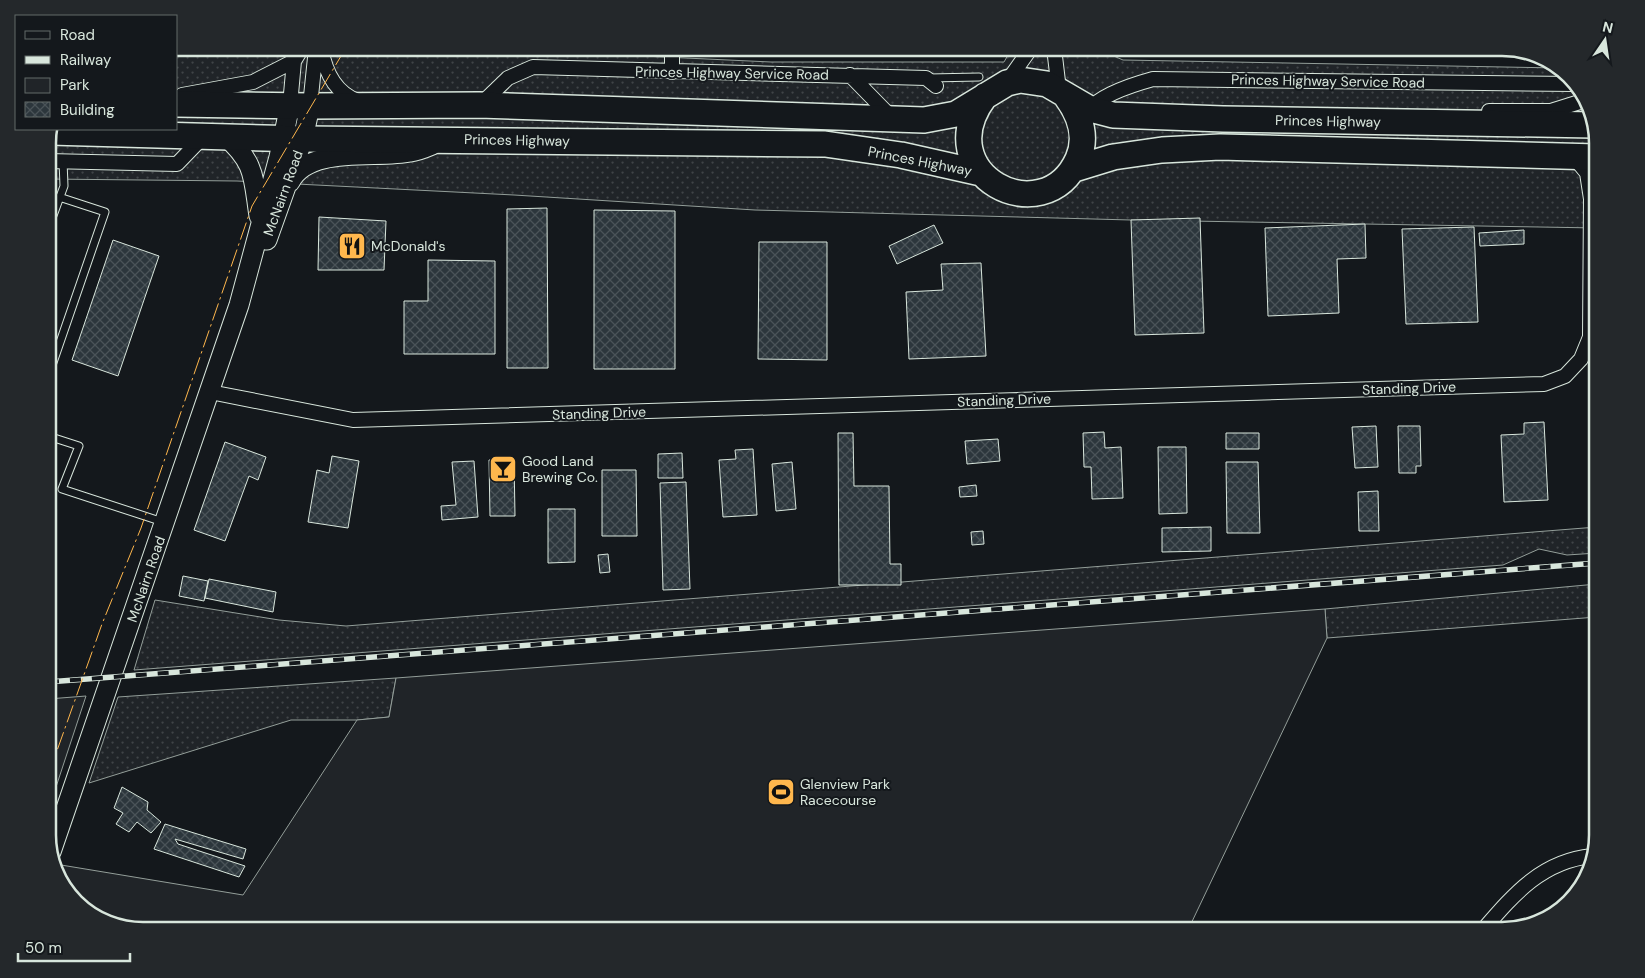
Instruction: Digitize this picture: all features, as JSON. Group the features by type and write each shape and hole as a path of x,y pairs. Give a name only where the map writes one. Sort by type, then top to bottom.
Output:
{"highway":[{"name":"Princes Highway","path":"178,104 300,106 479,105 924,120 956,114 982,86 1034,80 1063,93 1090,109 1113,115 1587,125"},
{"name":"Princes Highway","path":"982,86 969,134 972,158 981,173 992,183 1006,191 1028,194 1050,189 1063,180 1074,169 1082,151 1083,131 1078,112 1063,93"},
{"path":"479,105 484,121 500,129 556,140"},
{"name":"Princes Highway","path":"57,132 293,138 825,144 901,155 981,173"},
{"name":"Princes Highway","path":"1074,169 1114,157 1162,150 1220,147 1585,156"}],"street":[{"path":"178,96 253,82 294,61 297,56"},
{"path":"300,106 314,56"},
{"path":"323,56 332,81 347,97 367,105"},
{"path":"672,56 672,72"},
{"path":"1006,83 1025,56"},
{"path":"1056,56 1063,93"},
{"path":"294,61 300,106"},
{"name":"Princes Highway Service Road","path":"479,105 508,78 533,67 850,75 931,82"},
{"path":"850,75 892,119"},
{"name":"Princes Highway Service Road","path":"1090,109 1094,104 1114,93 1133,84 1153,79 1565,84"},
{"path":"1412,122 1463,112 1551,111 1578,102"},
{"name":"McNairn Road","path":"56,838 239,305 283,194 300,106"},
{"path":"56,161 177,164 215,135 241,150 249,162 253,172 260,223"},
{"name":"McNairn Road","path":"239,305 260,223 293,138"},
{"path":"283,194 293,176 305,166 318,161 354,154 409,153 452,139"},
{"name":"Standing Drive","path":"1585,156 1589,179"},
{"name":"Standing Drive","path":"210,392 353,420 1544,384 1565,376 1581,359 1589,339"},
{"path":"1491,922 1538,874 1573,858 1586,857"}],"lane":[{"path":"931,82 982,86"},
{"path":"56,206 64,186 63,161"},
{"path":"56,354 105,212 59,197"},
{"path":"56,439 79,446 62,488 165,522"}],"green space":[{"path":"178,56 642,56 771,62 1004,62 1007,56 1114,56 1123,60 1545,68 1555,74 1571,90 1584,115 1589,137 1589,228 1131,220 755,210 514,195 237,181 56,179 56,136 178,130"},
{"path":"1589,528 1589,554 1567,555 1539,549 1503,565 134,670 155,600 279,620 346,626"},
{"path":"1589,585 1589,618 1327,638 1325,609"},
{"name":"Glenview Park Racecourse","path":"1325,609 1327,638 1192,922 143,922 120,919 100,910 86,900 71,883 62,865 243,895 357,720 389,717 396,678"},
{"path":"396,678 389,717 357,720 291,720 89,783 118,697"},
{"path":"86,696 56,787 56,698"}],"building":[{"path":"547,208 548,368 507,368 507,209"},
{"path":"594,210 675,211 675,369 594,369"},
{"name":"McDonald's","path":"319,217 386,221 384,270 318,270"},
{"path":"1200,218 1204,333 1135,335 1131,220"},
{"path":"1365,224 1366,258 1337,259 1339,313 1268,316 1265,228"},
{"path":"934,225 943,243 897,264 889,246"},
{"path":"1474,227 1478,322 1406,324 1402,229"},
{"path":"1524,230 1524,244 1480,246 1479,233"},
{"path":"113,240 159,256 118,376 72,360"},
{"path":"759,242 827,242 827,360 758,359"},
{"path":"428,260 495,261 495,354 404,354 404,301 428,301"},
{"path":"981,263 986,356 909,359 906,292 943,290 941,264"},
{"path":"1544,422 1548,500 1504,502 1501,435 1524,434 1524,423"},
{"path":"1376,426 1378,467 1355,468 1352,427"},
{"path":"1398,426 1420,426 1421,466 1416,466 1416,473 1399,473"},
{"path":"1104,432 1105,448 1121,447 1123,498 1092,499 1091,467 1084,467 1083,433"},
{"path":"838,433 853,433 854,486 889,486 890,564 901,564 901,585 839,585"},
{"path":"1226,433 1259,433 1259,449 1226,449"},
{"path":"998,439 1000,461 967,464 965,441"},
{"path":"225,442 266,457 258,480 249,476 225,541 194,530"},
{"path":"1158,447 1186,447 1187,513 1159,514"},
{"path":"753,449 757,515 723,517 719,460 736,459 735,450"},
{"path":"682,453 683,478 658,478 658,454"},
{"path":"332,456 359,461 348,528 308,522 317,470 329,473"},
{"path":"514,459 515,516 490,516 489,460"},
{"path":"474,461 478,517 442,520 441,506 456,505 452,462"},
{"path":"792,462 796,509 776,511 772,464"},
{"path":"1226,462 1258,462 1260,533 1227,533"},
{"path":"602,470 636,470 637,536 602,536"},
{"path":"686,482 690,589 663,590 660,483"},
{"path":"976,485 977,496 960,497 959,487"},
{"path":"1378,491 1379,531 1359,531 1358,492"},
{"path":"548,509 575,509 575,562 548,563"},
{"path":"1211,527 1211,551 1162,552 1162,528"},
{"path":"983,531 984,544 972,545 971,532"},
{"path":"608,554 610,572 600,573 598,555"},
{"path":"183,576 208,581 204,601 179,596"},
{"path":"209,579 276,592 273,612 205,598"},
{"path":"122,787 148,802 147,810 161,822 151,833 137,822 129,832 116,824 123,813 114,808"},
{"path":"165,824 246,849 243,859 175,839 178,844 245,866 239,877 154,849"}],"railway":[{"path":"56,681 1589,564"}],"power":[{"path":"56,753 102,624 141,528 252,206 341,56"}],"place":[{"name":"McDonald's","path":"352,246"},
{"name":"Good Land Brewing Co.","path":"503,469"},
{"name":"Glenview Park Racecourse","path":"781,792"}]}
